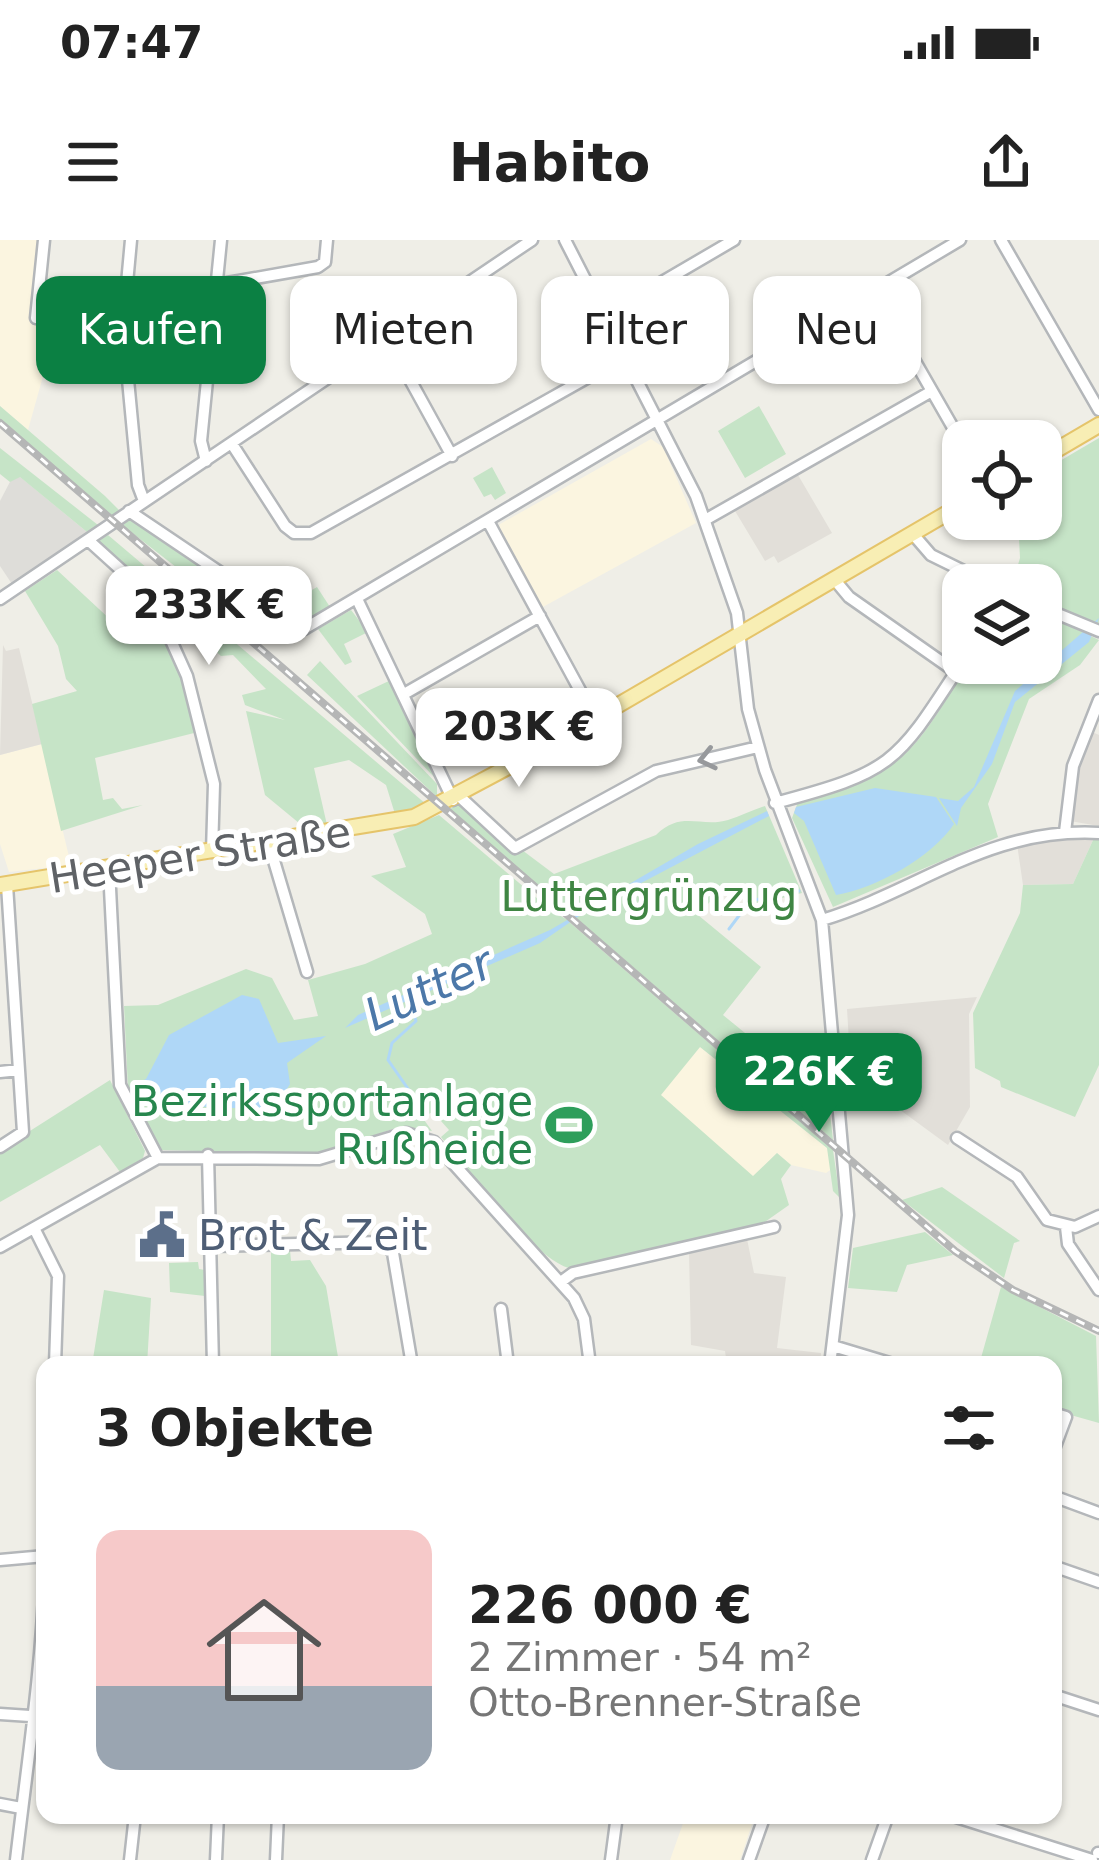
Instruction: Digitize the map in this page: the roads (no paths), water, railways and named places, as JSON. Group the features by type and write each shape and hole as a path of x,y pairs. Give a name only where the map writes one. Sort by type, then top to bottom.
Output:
{"main road":[{"path":"1062,447 1099,425"},
{"name":"Heeper Straße","path":"3,885 394,824 456,798 942,516"}],"street":[{"path":"40,276 44,240"},
{"path":"131,240 123,327 136,476 144,501"},
{"path":"217,276 221,240"},
{"path":"266,276 318,267 326,262 327,240"},
{"path":"479,276 532,240"},
{"path":"565,240 583,276"},
{"path":"672,276 734,240"},
{"path":"898,276 960,240"},
{"path":"1001,240 1099,410"},
{"path":"129,511 304,628 489,523 753,362"},
{"path":"921,372 949,420"},
{"path":"206,384 201,441 206,461"},
{"path":"0,599 319,384"},
{"path":"412,384 452,456"},
{"path":"232,443 285,526 302,534 577,384"},
{"path":"641,384 705,520 740,632 758,747 822,920 848,1201 831,1356"},
{"path":"705,520 932,391"},
{"path":"489,523 596,718"},
{"path":"912,533 931,555 949,564"},
{"path":"88,540 152,598 187,676 214,784 212,852"},
{"path":"834,579 849,597 942,656"},
{"path":"357,599 456,798 515,848 656,771 758,747"},
{"path":"404,694 540,616"},
{"path":"1062,616 1099,632"},
{"path":"775,802 878,770 917,731 948,684"},
{"path":"1065,832 1073,766 1099,700"},
{"path":"822,920 996,844 1065,832 1099,833"},
{"path":"269,844 307,972"},
{"path":"109,868 120,1085 158,1158"},
{"path":"0,1147 23,1132 3,885"},
{"path":"0,1072 19,1070"},
{"path":"0,1247 158,1158 320,1159 401,1133 424,1136 562,1281 581,1308 589,1356"},
{"path":"957,1138 1017,1177 1043,1216 1066,1227 1099,1216"},
{"path":"208,1155 213,1356"},
{"path":"562,1281 573,1273 774,1227"},
{"path":"1066,1227 1068,1244 1099,1290"},
{"path":"34,1228 58,1276 55,1356"},
{"path":"210,1246 383,1242 392,1253 410,1356"},
{"path":"501,1309 507,1356"},
{"path":"833,1346 866,1356"},
{"path":"1062,1500 1099,1514"},
{"path":"0,1560 36,1557"},
{"path":"1062,1569 1099,1582"},
{"path":"16,1860 36,1684"},
{"path":"1062,1698 1099,1710"},
{"path":"0,1714 36,1718"},
{"path":"0,1804 22,1808"},
{"path":"130,1860 134,1824"},
{"path":"216,1860 218,1824"},
{"path":"277,1860 278,1824"},
{"path":"611,1860 616,1824"},
{"path":"749,1860 762,1824"},
{"path":"872,1860 885,1824"},
{"path":"983,1824 1097,1855"}],"water":[{"path":"1099,618 1089,642 1062,664 1062,650"},
{"path":"1023,684 1037,684 1015,702 992,764 961,808 957,826 939,798 958,801 974,787 1015,691"},
{"path":"875,788 936,797 954,824 932,848 901,870 836,895 804,821 794,813 796,807"},
{"name":"Lutter","path":"767,811 769,816 582,914 540,943 345,1028 358,1015 550,930 698,844"},
{"path":"242,995 259,999 278,1043 326,1036 287,1063 290,1084 279,1102 256,1109 187,1106 131,1093 130,1086 146,1079 169,1035"}],"waterway":[{"path":"729,929 750,901 799,891"},
{"name":"Lutter","path":"409,999 416,1021 392,1043 388,1060 420,1106"}],"railway":[{"path":"0,423 955,1251 1013,1290 1099,1331"}],"place":[{"name":"Bezirkssportanlage Rußheide","path":"569,1125"},
{"name":"Brot & Zeit","path":"162,1235"}],"park label":[{"name":"Luttergrünzug","path":"649,896"}]}
